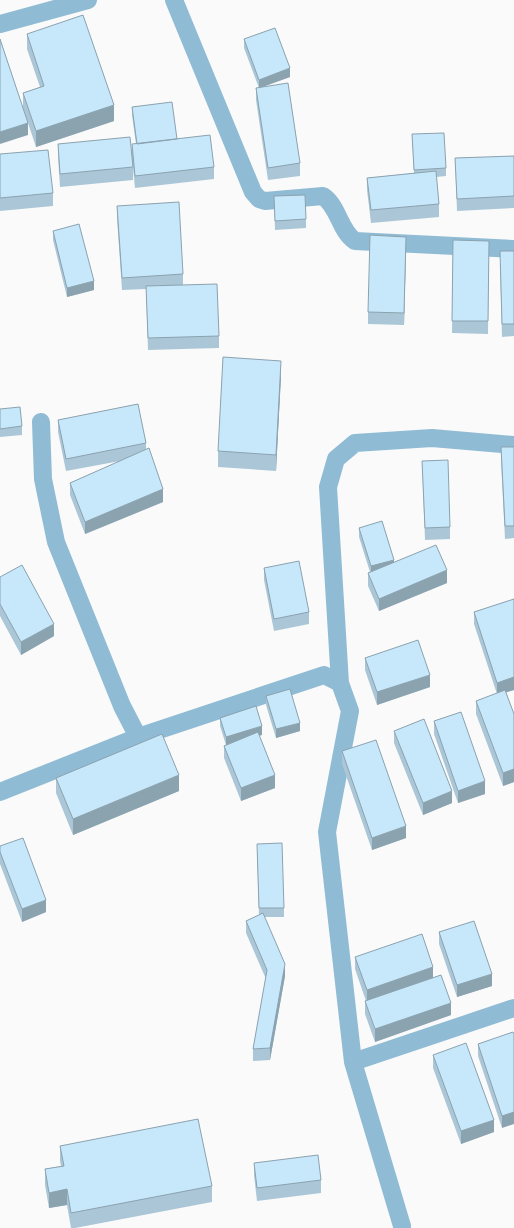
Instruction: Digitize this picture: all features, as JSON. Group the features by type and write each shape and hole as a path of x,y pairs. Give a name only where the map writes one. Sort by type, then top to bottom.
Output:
{"street":[{"path":"0,24 88,0"},
{"path":"174,0 253,192 259,199 265,201 324,196 329,200 347,236 355,241 514,249"},
{"path":"41,422 43,479 56,542 122,706 138,737"},
{"path":"402,1226 353,1062 327,832 350,711 340,683 328,486 336,459 355,443 432,438 514,445"},
{"path":"0,792 138,737 324,675 340,683"},
{"path":"353,1062 514,1008"}],"building":[{"path":"83,15 114,105 36,131 23,93 44,86 27,34"},
{"path":"275,28 290,68 259,80 244,39"},
{"path":"0,39 28,123 0,132"},
{"path":"288,83 300,163 268,168 256,88"},
{"path":"172,102 177,139 137,144 132,107"},
{"path":"444,133 446,168 414,170 412,134"},
{"path":"210,135 214,167 135,176 132,144"},
{"path":"130,137 133,167 60,174 58,144"},
{"path":"48,150 53,193 0,198 0,154"},
{"path":"514,156 514,196 457,199 455,158"},
{"path":"436,171 439,204 371,210 367,178"},
{"path":"305,195 306,219 275,221 274,196"},
{"path":"179,202 183,274 122,278 117,206"},
{"path":"79,224 94,281 67,288 53,231"},
{"path":"370,235 406,237 404,313 368,312"},
{"path":"453,240 489,241 488,321 452,321"},
{"path":"500,251 514,251 514,324 502,324"},
{"path":"217,284 219,336 148,338 146,286"},
{"path":"223,357 281,361 276,455 218,451"},
{"path":"138,404 146,443 66,459 58,420"},
{"path":"20,407 22,426 0,429 0,409"},
{"path":"501,447 514,447 514,526 505,526"},
{"path":"149,448 163,489 85,522 70,483"},
{"path":"448,460 450,527 425,528 422,461"},
{"path":"382,521 394,560 371,566 359,528"},
{"path":"436,545 447,570 379,599 368,573"},
{"path":"299,561 309,612 274,619 264,568"},
{"path":"22,565 54,624 21,642 0,604 0,577"},
{"path":"514,599 514,677 497,683 474,612"},
{"path":"418,640 430,675 377,692 365,658"},
{"path":"290,689 300,723 276,729 266,696"},
{"path":"505,690 514,714 514,769 503,773 476,701"},
{"path":"256,706 262,726 226,737 220,718"},
{"path":"461,712 485,781 458,791 434,721"},
{"path":"424,719 452,791 423,803 394,731"},
{"path":"258,732 275,775 241,788 224,746"},
{"path":"162,734 179,775 73,819 56,778"},
{"path":"376,740 406,826 372,838 342,751"},
{"path":"23,838 46,900 22,909 0,852 0,846"},
{"path":"282,843 284,908 259,908 257,844"},
{"path":"263,913 285,964 270,1048 253,1049 267,970 246,921"},
{"path":"474,921 492,974 457,985 439,932"},
{"path":"422,934 433,967 367,990 355,957"},
{"path":"441,975 451,1003 375,1029 365,1001"},
{"path":"513,1032 514,1112 502,1116 478,1044"},
{"path":"466,1043 494,1120 461,1131 433,1055"},
{"path":"198,1119 212,1186 71,1213 67,1189 49,1193 45,1169 64,1166 60,1146"},
{"path":"318,1155 321,1180 257,1188 254,1163"}]}
